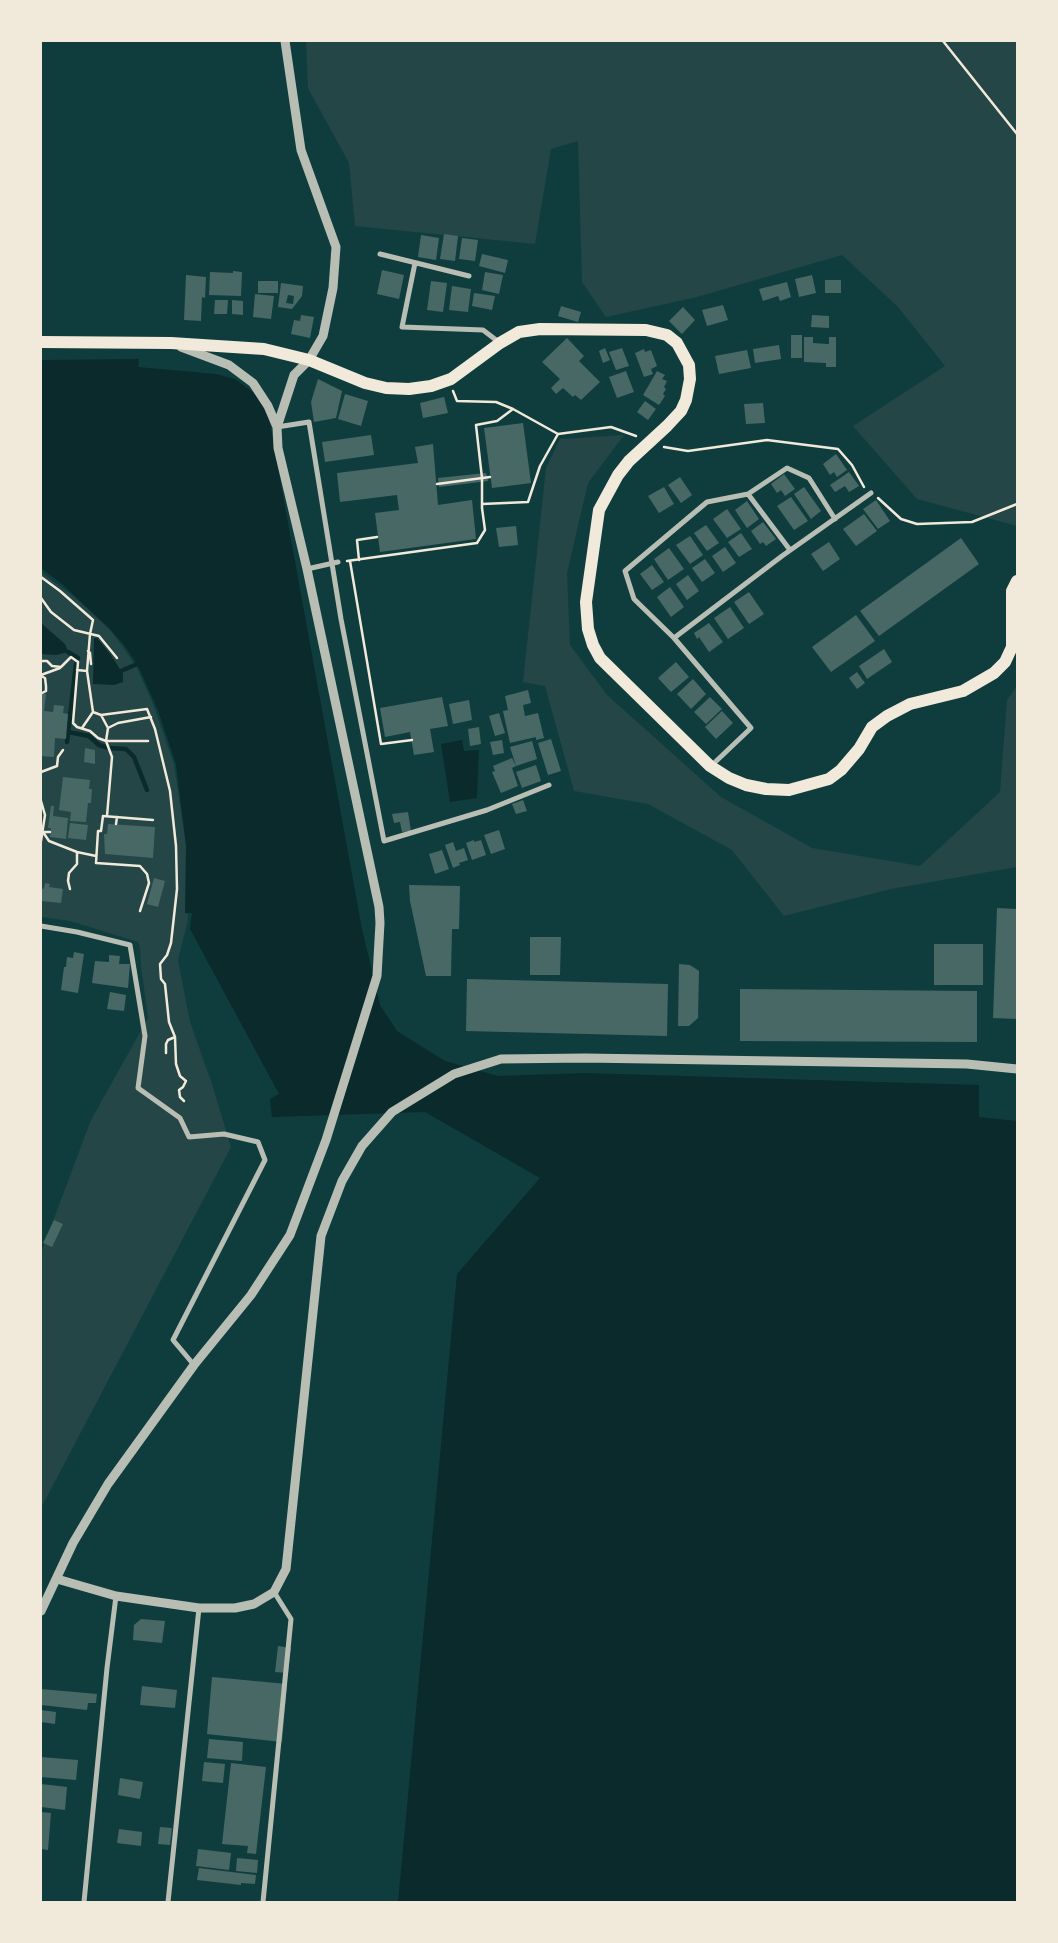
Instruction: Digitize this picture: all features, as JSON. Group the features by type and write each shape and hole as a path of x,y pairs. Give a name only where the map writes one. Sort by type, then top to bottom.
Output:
{"main road":[{"path":"41,342 171,343 264,349 309,360 365,383 386,388 409,389 431,386 451,379 500,343 520,332 540,329 646,330 667,335 677,343 689,365 689,389 681,411 652,441 629,461 618,475 599,510 586,602 588,628 593,645 600,658 710,766 729,778 766,789 789,790 829,779 841,770 859,749 872,727 887,716 910,704 964,691 994,673 1005,662 1012,647 1012,591 1017,580"}],"street":[{"path":"277,427 294,376 309,360 323,336 333,288 336,247 301,150 285,41"},
{"path":"380,254 469,276"},
{"path":"415,263 402,327 483,330 500,343"},
{"path":"41,1612 73,1543 108,1484 194,1365 251,1295 290,1235 326,1140 377,976 380,923 378,907 307,568 278,448 277,427 268,406 254,383 229,365 171,343"},
{"path":"277,427 309,422 331,564 384,841 487,810 549,785"},
{"path":"710,766 752,728 674,638 634,599 626,571 707,502 748,494 787,468 809,478 835,518"},
{"path":"674,638 790,550 871,493"},
{"path":"748,494 790,550"},
{"path":"307,568 338,562"},
{"path":"41,926 77,932 130,946 145,1036 138,1088 180,1118 189,1137 224,1134 258,1142 265,1160 173,1340 194,1365"},
{"path":"57,1579 116,1596 199,1608 235,1608 245,1606 254,1604 274,1592 286,1568 321,1236 342,1181 362,1146 392,1112 454,1074 500,1059 585,1058 967,1064 1017,1070"},
{"path":"264,1902 291,1619 274,1592"},
{"path":"84,1902 116,1596"},
{"path":"168,1902 199,1608"}],"path":[{"path":"943,41 1017,134"},
{"path":"457,402 496,402 513,409 558,434 611,427 652,441 666,448 688,451 767,440 838,449 852,465 865,489 901,519 917,524 972,522 1017,504"},
{"path":"338,562 476,543 485,530 476,425 497,422 513,409"},
{"path":"482,504 528,502 540,466 558,434"},
{"path":"436,484 490,477"},
{"path":"359,560 357,540 377,537"},
{"path":"350,561 381,744 412,740"},
{"path":"41,577 93,620 87,671 93,712 82,728"},
{"path":"41,598 51,612 74,630 99,636 117,658"},
{"path":"88,652 90,653 91,664"},
{"path":"42,694 46,692 46,686 45,678 41,676 62,667 71,657 78,662 73,723 77,727 106,741 148,741"},
{"path":"41,660 47,661 52,666 62,667"},
{"path":"77,670 87,671"},
{"path":"93,712 101,715 147,709 170,791 176,846 177,889 169,949 160,964 161,979 165,984 169,1022 175,1037 176,1064 180,1076 186,1081 183,1087 178,1090 180,1097 184,1101"},
{"path":"101,715 108,728 106,741 112,757 107,816"},
{"path":"108,728 118,723 150,717"},
{"path":"41,772 57,766 58,757 63,750"},
{"path":"41,801 46,815 41,841"},
{"path":"140,911 148,894 149,883 147,874 140,866 96,863 98,831 101,831 102,816 153,820"},
{"path":"116,824 118,817"},
{"path":"43,832 49,841 77,852 96,856"},
{"path":"43,832 50,832"},
{"path":"70,889 69,873 77,864 77,852"},
{"path":"166,1053 168,1040 175,1037"}],"shaded area":[{"path":"306,41 1017,41 1017,526 917,499 853,426 945,366 898,307 842,255 697,297 606,317 582,282 578,141 551,149 535,244 355,226 349,163 308,88"},
{"path":"139,359 138,367 216,374 235,379 262,400 269,419 362,929 380,1005 397,1031 445,1061 498,1076 585,1073 979,1085 979,1117 1017,1121 1017,1902 398,1902 457,1274 540,1178 425,1112 272,1117 270,1099 279,1094 190,929 192,913 185,913 186,845 176,764 157,708 137,664 124,645 109,628 62,584 41,568 41,360"},
{"path":"624,435 588,483 567,573 570,645 607,695 721,797 812,848 920,866 1000,792 1007,700 1017,686 1017,867 891,889 784,916 732,850 648,804 574,791 545,686 523,682 546,468 560,439"},
{"path":"41,572 72,595 110,630 123,647 137,668 153,704 174,764 186,845 188,920 178,960 190,1022 212,1084 231,1147 41,1508 41,1253 91,1120 148,1018 138,942 70,921 41,917"},
{"path":"41,623 65,644 68,652 56,655 41,654"},
{"path":"94,638 97,638 111,655 123,674 123,682 114,685 93,684"},
{"path":"462,740 464,751 479,750 477,798 450,802 441,744"}],"building":[{"path":"444,234 458,236 455,261 440,259"},
{"path":"421,235 439,238 436,260 418,257"},
{"path":"462,238 478,240 475,261 459,259"},
{"path":"482,254 508,260 505,273 479,266"},
{"path":"382,270 404,275 399,299 377,294"},
{"path":"233,271 242,272 241,296 209,295 210,272 233,273"},
{"path":"485,272 503,275 499,294 482,290"},
{"path":"186,275 206,277 205,298 202,297 201,321 184,320"},
{"path":"812,275 816,293 799,297 795,279"},
{"path":"825,280 841,280 841,293 825,293"},
{"path":"258,281 278,281 278,293 258,293"},
{"path":"431,281 447,283 443,312 427,310"},
{"path":"787,282 791,297 780,301 778,296 763,301 759,289"},
{"path":"281,283 303,286 302,296 292,309 278,307","holes":["288,295 294,296 293,304 286,303"]},
{"path":"452,286 471,289 468,312 449,310"},
{"path":"474,293 495,296 492,310 472,306"},
{"path":"255,294 274,296 271,319 253,317"},
{"path":"215,300 228,300 227,314 214,314"},
{"path":"232,300 243,301 243,315 232,314"},
{"path":"723,305 728,320 707,326 702,310"},
{"path":"561,306 581,312 578,322 558,316"},
{"path":"683,307 695,320 682,334 669,321"},
{"path":"301,315 314,317 310,338 291,334 294,320 300,321"},
{"path":"812,315 829,316 829,328 811,327"},
{"path":"791,335 802,335 802,358 791,358"},
{"path":"804,337 813,337 813,343 829,344 829,337 836,337 836,367 826,367 826,363 804,362"},
{"path":"567,338 584,356 579,361 600,382 581,400 575,395 573,397 563,388 556,394 551,388 560,379 542,362"},
{"path":"779,345 781,359 755,363 753,349"},
{"path":"605,348 610,360 603,363 599,351"},
{"path":"622,348 629,366 616,370 609,352"},
{"path":"644,349 645,352 651,350 657,366 651,369 653,374 644,377 635,353"},
{"path":"747,350 751,368 719,374 715,356"},
{"path":"626,371 634,392 617,398 609,377"},
{"path":"657,371 665,375 662,379 667,381 663,394 665,396 659,405 643,395"},
{"path":"318,379 342,391 336,418 314,422 311,402"},
{"path":"345,394 368,401 361,426 338,419"},
{"path":"444,397 448,413 423,418 420,403"},
{"path":"645,401 656,409 648,420 637,412"},
{"path":"763,403 765,423 746,424 744,404"},
{"path":"523,423 531,483 492,488 484,428"},
{"path":"371,435 374,455 325,462 322,442"},
{"path":"433,444 438,505 472,500 476,539 380,552 375,513 399,510 397,495 340,502 337,473 418,463 415,447"},
{"path":"836,454 847,470 837,477 834,472 830,475 823,464"},
{"path":"849,472 859,486 849,492 845,486 835,492 830,485"},
{"path":"486,473 488,481 439,487 438,478"},
{"path":"784,474 795,489 785,496 781,490 777,493 771,484"},
{"path":"680,477 692,495 681,503 668,485"},
{"path":"664,487 674,504 659,513 648,496"},
{"path":"804,487 821,511 811,519 794,494"},
{"path":"791,497 808,521 794,530 777,506"},
{"path":"876,500 890,521 878,529 863,509"},
{"path":"747,501 759,519 747,528 735,510"},
{"path":"727,509 741,529 727,538 713,519"},
{"path":"864,514 877,531 856,546 843,529"},
{"path":"763,522 776,539 766,546 763,542 760,544 751,531"},
{"path":"706,525 719,543 707,551 694,533"},
{"path":"516,526 518,545 499,547 496,528"},
{"path":"741,533 752,549 739,557 728,542"},
{"path":"690,536 703,555 690,564 676,545"},
{"path":"961,538 979,564 879,636 860,611"},
{"path":"829,542 840,559 823,571 811,554"},
{"path":"725,547 736,563 723,572 712,556"},
{"path":"669,548 684,569 668,580 654,559"},
{"path":"705,559 715,573 702,582 692,568"},
{"path":"652,565 664,582 652,590 640,574"},
{"path":"688,575 699,591 687,600 676,584"},
{"path":"670,587 684,607 671,617 657,597"},
{"path":"749,592 764,614 749,624 734,602"},
{"path":"730,607 744,628 728,639 714,618"},
{"path":"856,615 875,641 831,672 812,647"},
{"path":"709,623 723,642 709,652 694,633"},
{"path":"884,649 892,662 867,679 859,666"},
{"path":"676,662 689,677 671,692 658,678"},
{"path":"857,672 865,683 857,689 849,678"},
{"path":"693,679 706,694 691,709 677,694"},
{"path":"528,690 531,703 523,705 525,716 538,713 544,738 536,740 536,737 510,743 503,711 508,710 505,696"},
{"path":"41,693 46,694 44,711 53,712 54,705 64,706 63,713 68,714 66,739 55,738 54,757 41,756"},
{"path":"442,697 448,726 430,729 434,752 414,755 410,732 385,737 380,708"},
{"path":"710,697 722,709 706,724 694,712"},
{"path":"469,700 472,720 453,724 449,704"},
{"path":"722,711 733,723 716,739 705,727"},
{"path":"499,713 505,733 495,736 489,716"},
{"path":"479,727 481,744 470,746 468,729"},
{"path":"551,739 561,771 548,775 538,743"},
{"path":"502,740 504,753 493,755 490,742"},
{"path":"532,741 537,759 516,766 510,747"},
{"path":"85,748 95,750 95,764 84,762"},
{"path":"512,758 516,766 512,768 518,786 501,793 492,772 495,771 493,766"},
{"path":"536,765 541,781 522,788 516,772"},
{"path":"63,777 90,780 89,789 92,789 91,803 88,803 86,822 70,821 71,812 59,810"},
{"path":"523,800 527,811 516,814 512,804"},
{"path":"51,806 54,806 53,816 68,818 66,839 50,837 51,828 48,828"},
{"path":"408,812 411,831 402,832 400,822 394,823 392,814"},
{"path":"70,823 88,825 86,840 68,838"},
{"path":"108,824 155,827 153,858 105,854 104,834 107,834"},
{"path":"499,830 505,849 491,854 484,835"},
{"path":"474,840 474,842 481,840 486,855 472,860 466,843"},
{"path":"453,842 456,851 464,848 468,860 459,863 460,865 453,868 445,845"},
{"path":"442,850 449,869 435,874 429,854"},
{"path":"154,878 165,881 158,907 147,904"},
{"path":"45,883 50,884 49,887 63,889 61,903 41,901 41,888 44,889"},
{"path":"409,885 460,886 459,929 452,929 451,976 426,976 410,901"},
{"path":"997,908 1017,909 1017,1019 993,1018"},
{"path":"530,937 561,937 560,975 530,975"},
{"path":"934,944 983,944 983,985 934,985"},
{"path":"74,952 84,954 78,993 61,990 67,957 73,958"},
{"path":"109,955 120,956 119,964 130,964 128,988 92,983 95,961 109,962"},
{"path":"679,964 690,965 699,971 698,1018 689,1026 678,1026"},
{"path":"467,979 668,984 667,1036 466,1031"},
{"path":"740,989 977,991 977,1042 740,1041"},
{"path":"110,992 126,995 124,1011 107,1009"},
{"path":"54,1220 63,1224 52,1247 43,1243"},
{"path":"141,1619 165,1621 162,1643 133,1640 134,1625"},
{"path":"278,1646 291,1648 288,1673 275,1672"},
{"path":"212,1677 287,1684 282,1742 207,1734"},
{"path":"142,1686 177,1690 175,1708 140,1705"},
{"path":"41,1689 97,1694 96,1703 88,1703 87,1710 41,1705"},
{"path":"41,1710 56,1712 55,1724 41,1722"},
{"path":"209,1739 243,1742 242,1761 207,1758"},
{"path":"41,1757 78,1760 76,1780 41,1777"},
{"path":"204,1762 225,1764 223,1783 202,1781"},
{"path":"231,1763 266,1767 256,1854 247,1853 248,1846 222,1844"},
{"path":"120,1778 143,1782 140,1799 118,1795"},
{"path":"41,1784 67,1787 65,1810 41,1807"},
{"path":"41,1812 51,1813 48,1850 41,1849"},
{"path":"160,1827 172,1828 170,1845 158,1844"},
{"path":"119,1829 142,1832 141,1846 117,1843"},
{"path":"198,1849 231,1853 229,1870 196,1866"},
{"path":"237,1858 258,1860 257,1873 236,1871"},
{"path":"199,1868 256,1875 255,1884 241,1883 241,1885 197,1880"}],"waterway":[{"path":"68,652 78,658"},
{"path":"67,742 76,664"},
{"path":"121,671 137,664"},
{"path":"68,732 89,736 99,745 109,748 126,749 134,757 147,790"}]}
